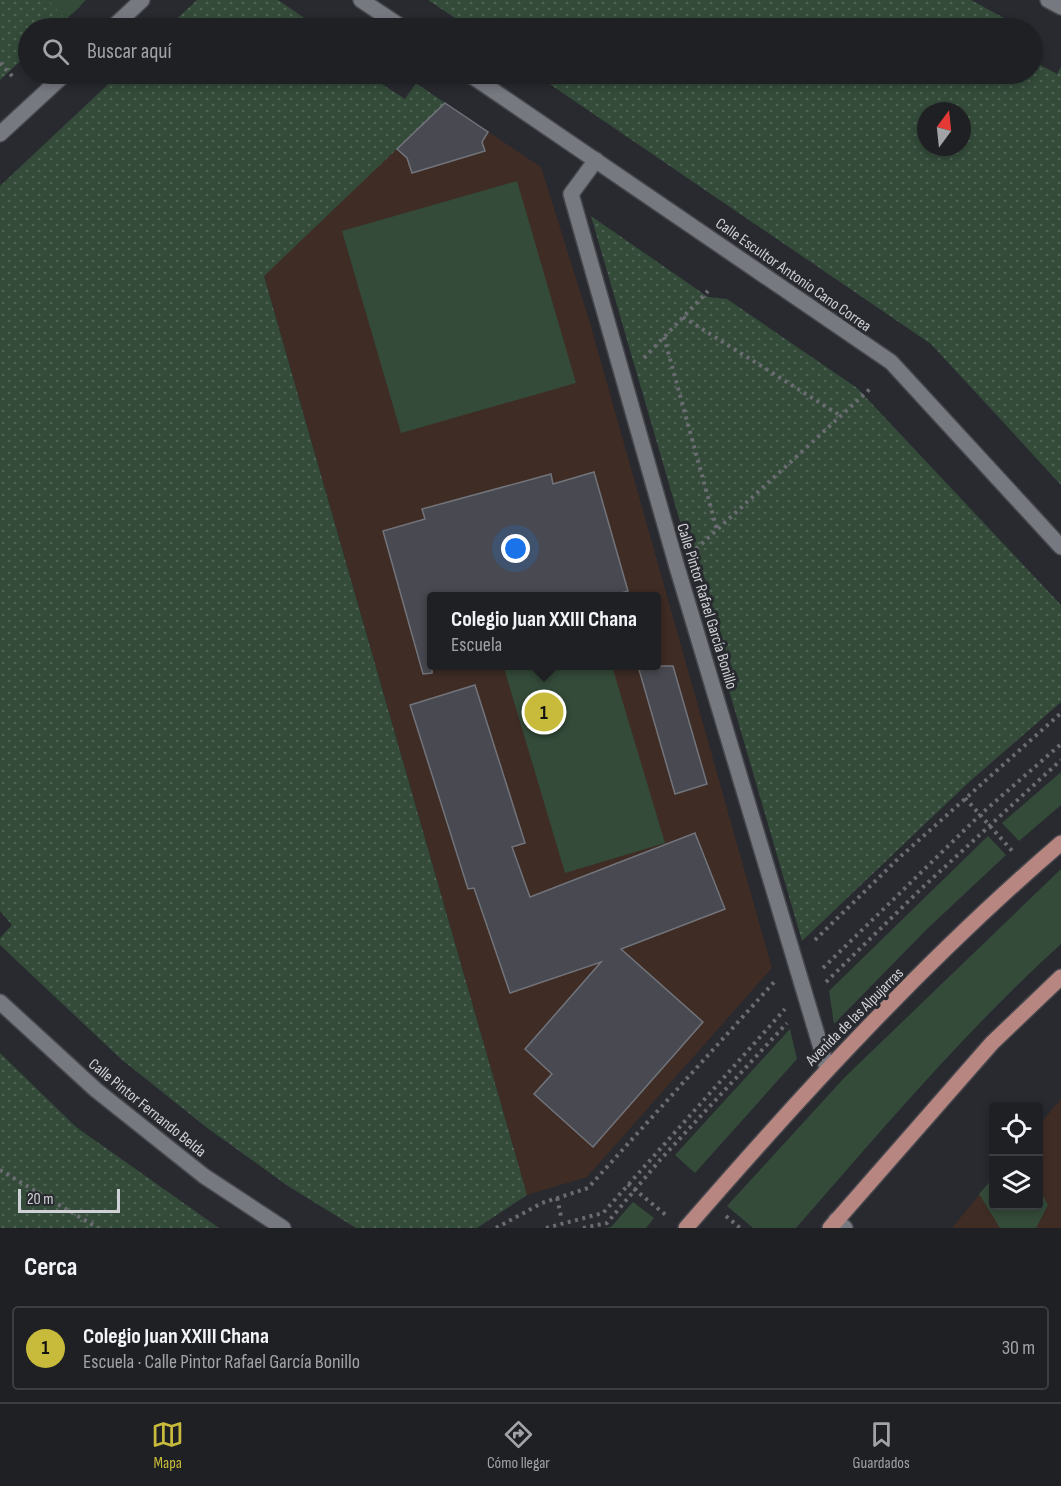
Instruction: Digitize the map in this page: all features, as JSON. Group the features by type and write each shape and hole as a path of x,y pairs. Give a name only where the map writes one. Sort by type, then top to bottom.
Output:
{"main road":[{"name":"Avenida de las Alpujarras","path":"680,1225 827,1068 916,979 1061,843"},
{"path":"837,1225 992,1043 1061,977"}],"street":[{"path":"123,18 142,0"},
{"path":"361,0 388,18"},
{"path":"1048,0 1061,7"},
{"path":"0,134 53,84"},
{"name":"Calle Escultor Antonio Cano Correa","path":"484,84 891,362 1061,547"},
{"name":"Calle Pintor Rafael García Bonillo","path":"596,160 572,194 677,567 827,1068"},
{"name":"Calle Pintor Fernando Belda","path":"0,1002 96,1090 204,1176 283,1228"}],"path":[{"path":"0,63 13,77"},
{"path":"624,380 708,291"},
{"path":"683,317 841,416"},
{"path":"664,337 717,530"},
{"path":"677,567 870,389"},
{"path":"812,943 965,798 1061,713"},
{"path":"817,974 981,814 1061,744"},
{"path":"826,982 989,825 1061,760"},
{"path":"965,798 1014,853"},
{"path":"496,1228 556,1198 588,1188 782,973"},
{"path":"546,1228 603,1213 782,1012"},
{"path":"583,1228 607,1223 789,1020"},
{"path":"0,1170 98,1228"},
{"path":"628,1184 680,1225"},
{"path":"556,1198 561,1216"},
{"path":"721,1212 740,1228"}],"shaded area":[{"path":"445,103 541,167 590,323 772,968 587,1177 527,1195 264,275"},
{"path":"1061,1099 1061,1228 952,1228 989,1183 989,1210 1043,1210 1043,1120"}],"green space":[{"path":"0,0 86,0 67,18 18,18 18,63 0,80"},
{"path":"48,0 75,0 81,6 65,18"},
{"path":"197,0 278,0 304,18 178,18"},
{"path":"428,0 971,0 1004,18 455,18"},
{"path":"1043,66 1057,74 1061,67 1061,485 931,344 550,84 1043,84"},
{"path":"108,84 382,84 405,99 417,84 445,103 264,276 527,1195 477,1228 356,1228 288,1186 206,1127 121,1059 0,945 0,938 12,925 0,911 0,186"},
{"path":"517,181 576,383 401,433 342,231"},
{"path":"591,216 708,297 727,299 857,388 1061,605 1061,702 969,782 802,941"},
{"path":"505,670 613,670 665,843 565,873"},
{"path":"1061,772 1061,805 1019,841 1002,823"},
{"path":"988,836 1006,855 927,929 834,1024 829,991"},
{"path":"1061,869 1061,944 957,1047 796,1228 753,1228 727,1206 845,1077"},
{"path":"790,1029 797,1059 695,1173 675,1155"},
{"path":"0,1053 76,1127 219,1228 0,1228"},
{"path":"989,1183 989,1210 1043,1210 1043,1196 1048,1205 1036,1228 1000,1228 979,1194"},
{"path":"633,1202 654,1218 646,1228 606,1228 611,1227"}],"building":[{"path":"445,103 488,132 482,142 485,151 412,173 407,158 397,149"},
{"path":"594,472 628,591 427,592 427,670 432,670 432,673 423,674 383,531 425,519 422,509 551,474 553,484"},
{"path":"661,666 673,666 707,784 675,794 639,670 661,670"},
{"path":"475,685 525,843 512,847 530,897 695,833 725,909 621,949 703,1022 593,1147 534,1094 552,1074 525,1049 601,962 510,993 474,888 468,889 410,705"}],"place":[{"name":"Colegio Juan XXIII Chana","path":"544,712"}]}
